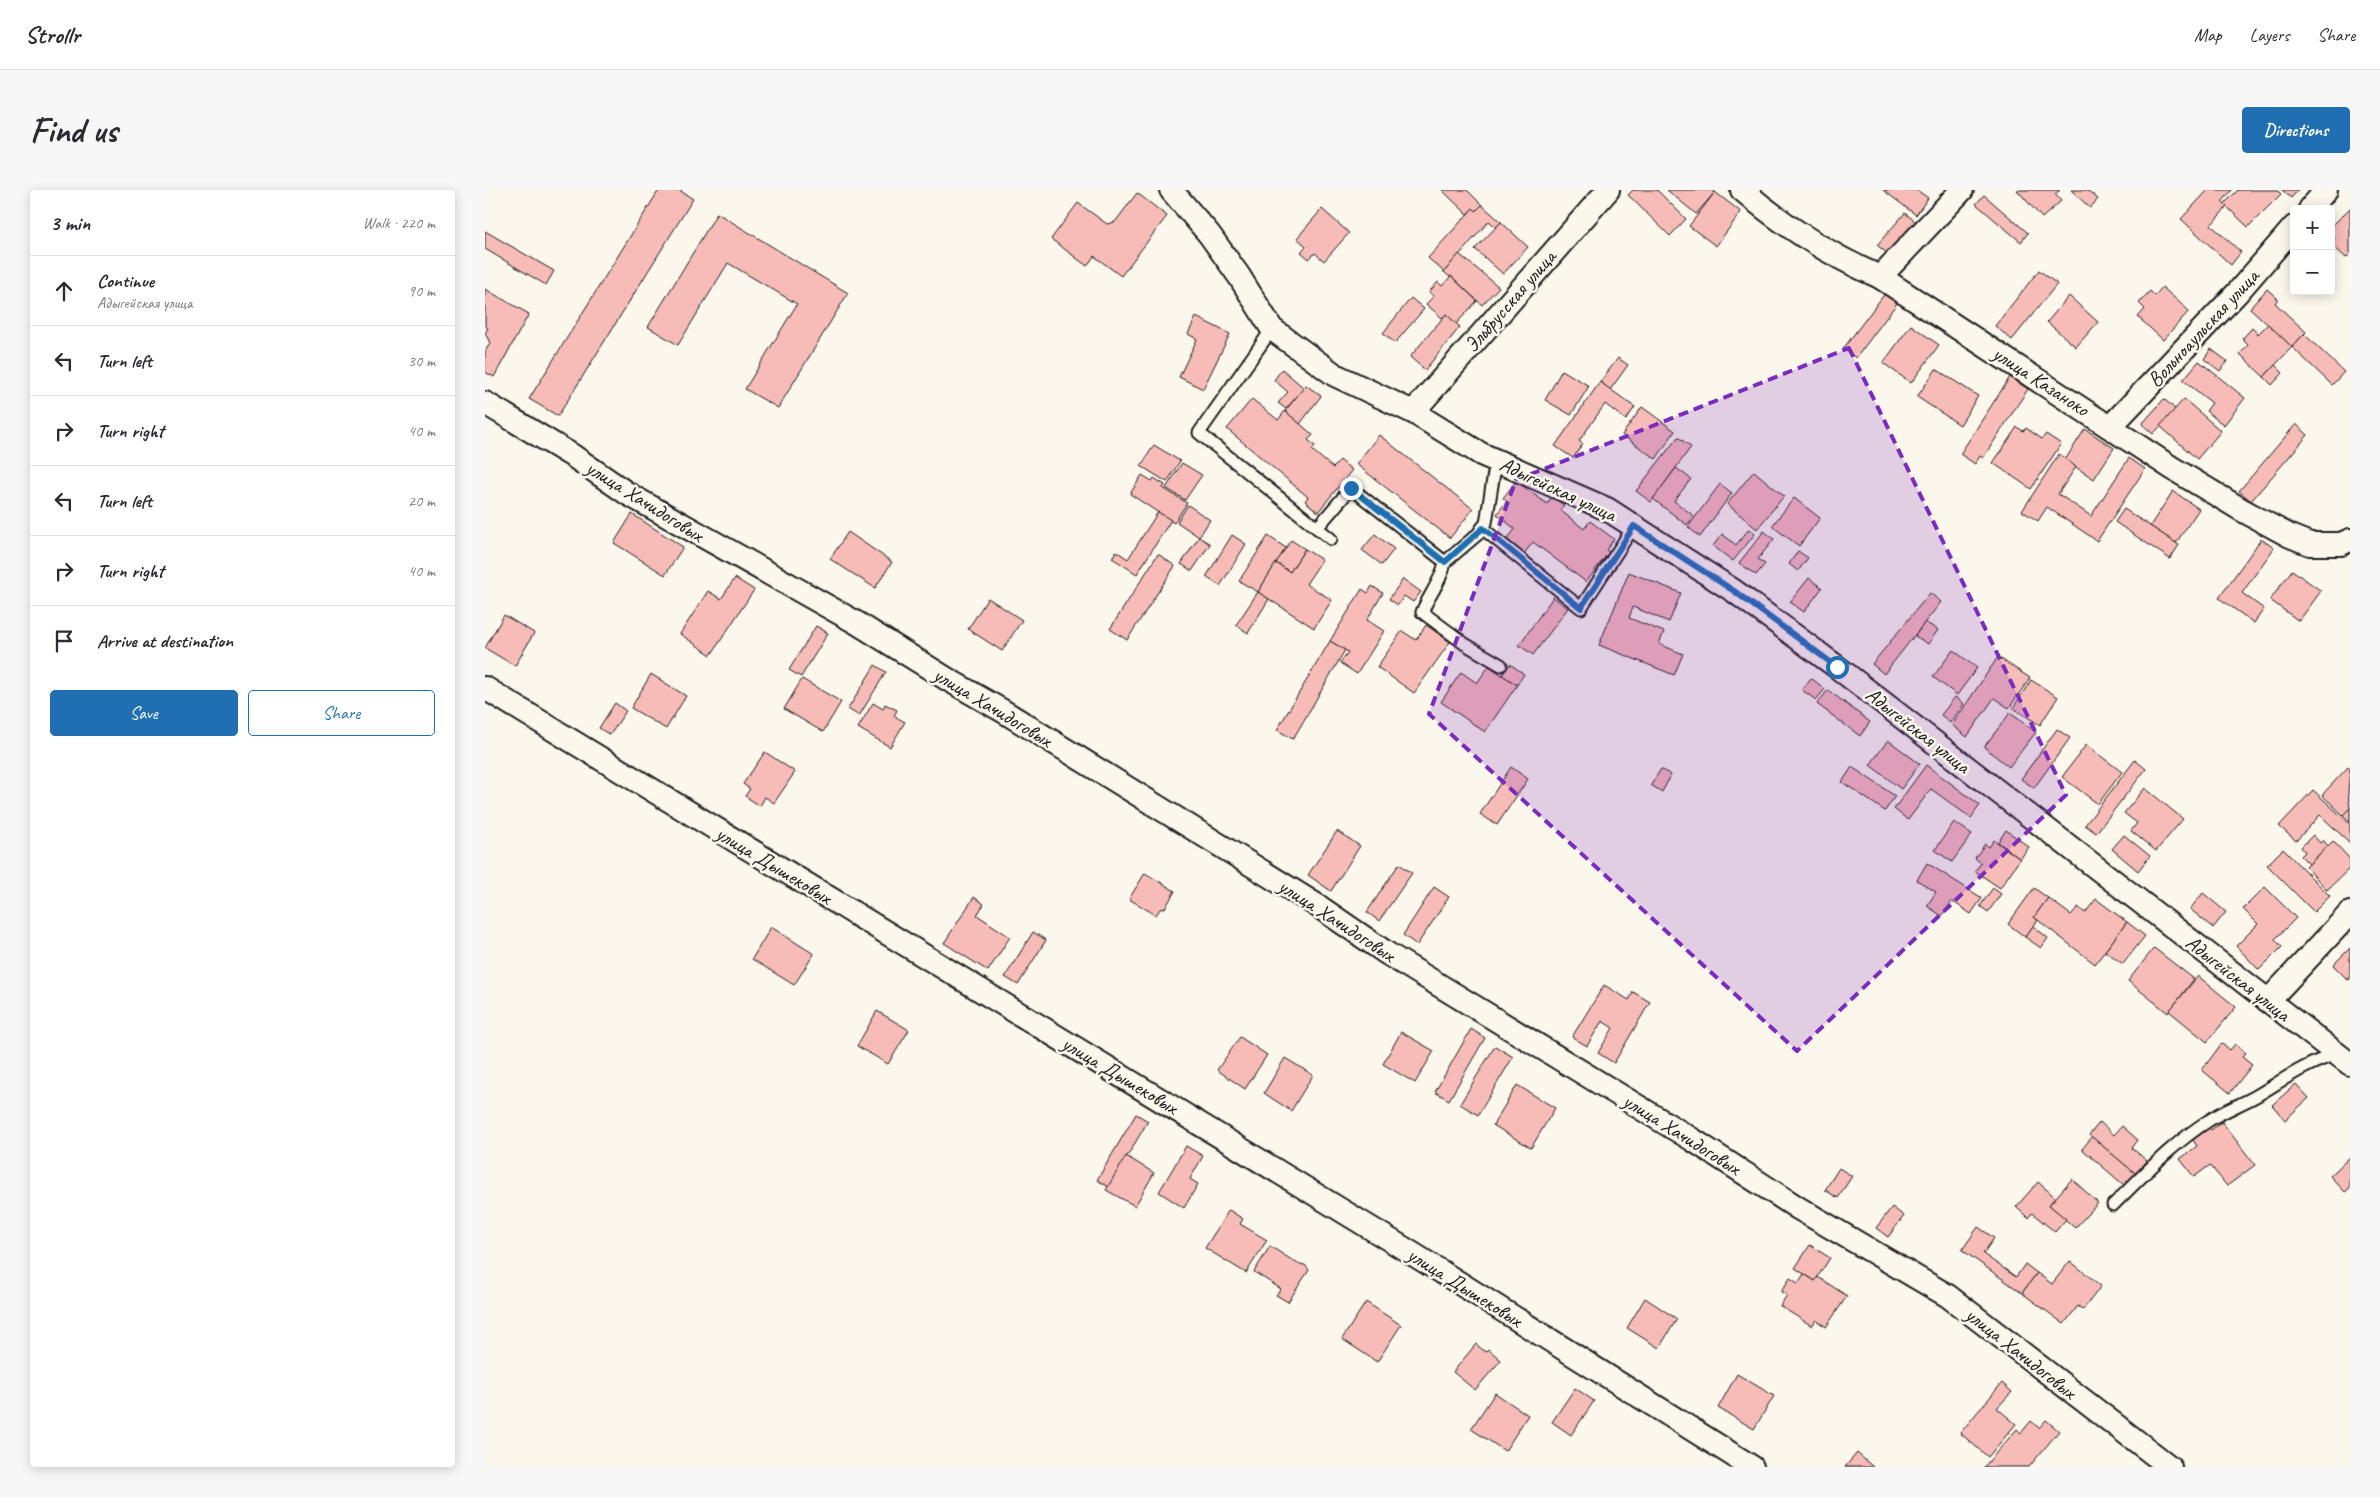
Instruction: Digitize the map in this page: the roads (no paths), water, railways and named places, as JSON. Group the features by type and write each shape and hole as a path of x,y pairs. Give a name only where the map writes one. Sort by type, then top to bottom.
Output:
{"street":[{"name":"Адыгейская улица","path":"1171,190 1209,234 1239,276 1272,329 1335,374 1413,412 1481,454 1607,509 1734,591 1837,667 2344,1059"},
{"name":"Эльбрусская улица","path":"1413,412 1608,190"},
{"name":"улица Казаноко","path":"1742,190 1778,220 1843,261 1880,277 2111,426 2172,468 2290,536 2310,544 2341,544 2350,540"},
{"path":"1880,277 1963,190"},
{"path":"2313,205 2326,190"},
{"name":"Вольноаульская улица","path":"2111,426 2237,294 2290,232"},
{"name":"улица Хачидоговых","path":"485,404 573,456 628,494 857,623 947,679 1003,711 1318,906 1388,954 1693,1140 1798,1208 1948,1296 2170,1467"},
{"name":"улица Дышековых","path":"485,688 1413,1254 1752,1467"},
{"path":"2268,1001 2350,914"}],"lane":[{"path":"1272,329 1199,433 1331,539"},
{"path":"1496,460 1486,524 1445,562 1443,574 1429,596 1422,612 1465,644 1501,665"},
{"path":"1317,528 1351,488 1445,562"},
{"path":"1483,528 1581,608 1634,526"},
{"path":"2113,1205 2155,1165 2208,1121 2257,1096 2282,1078 2315,1061 2344,1059"}]}
